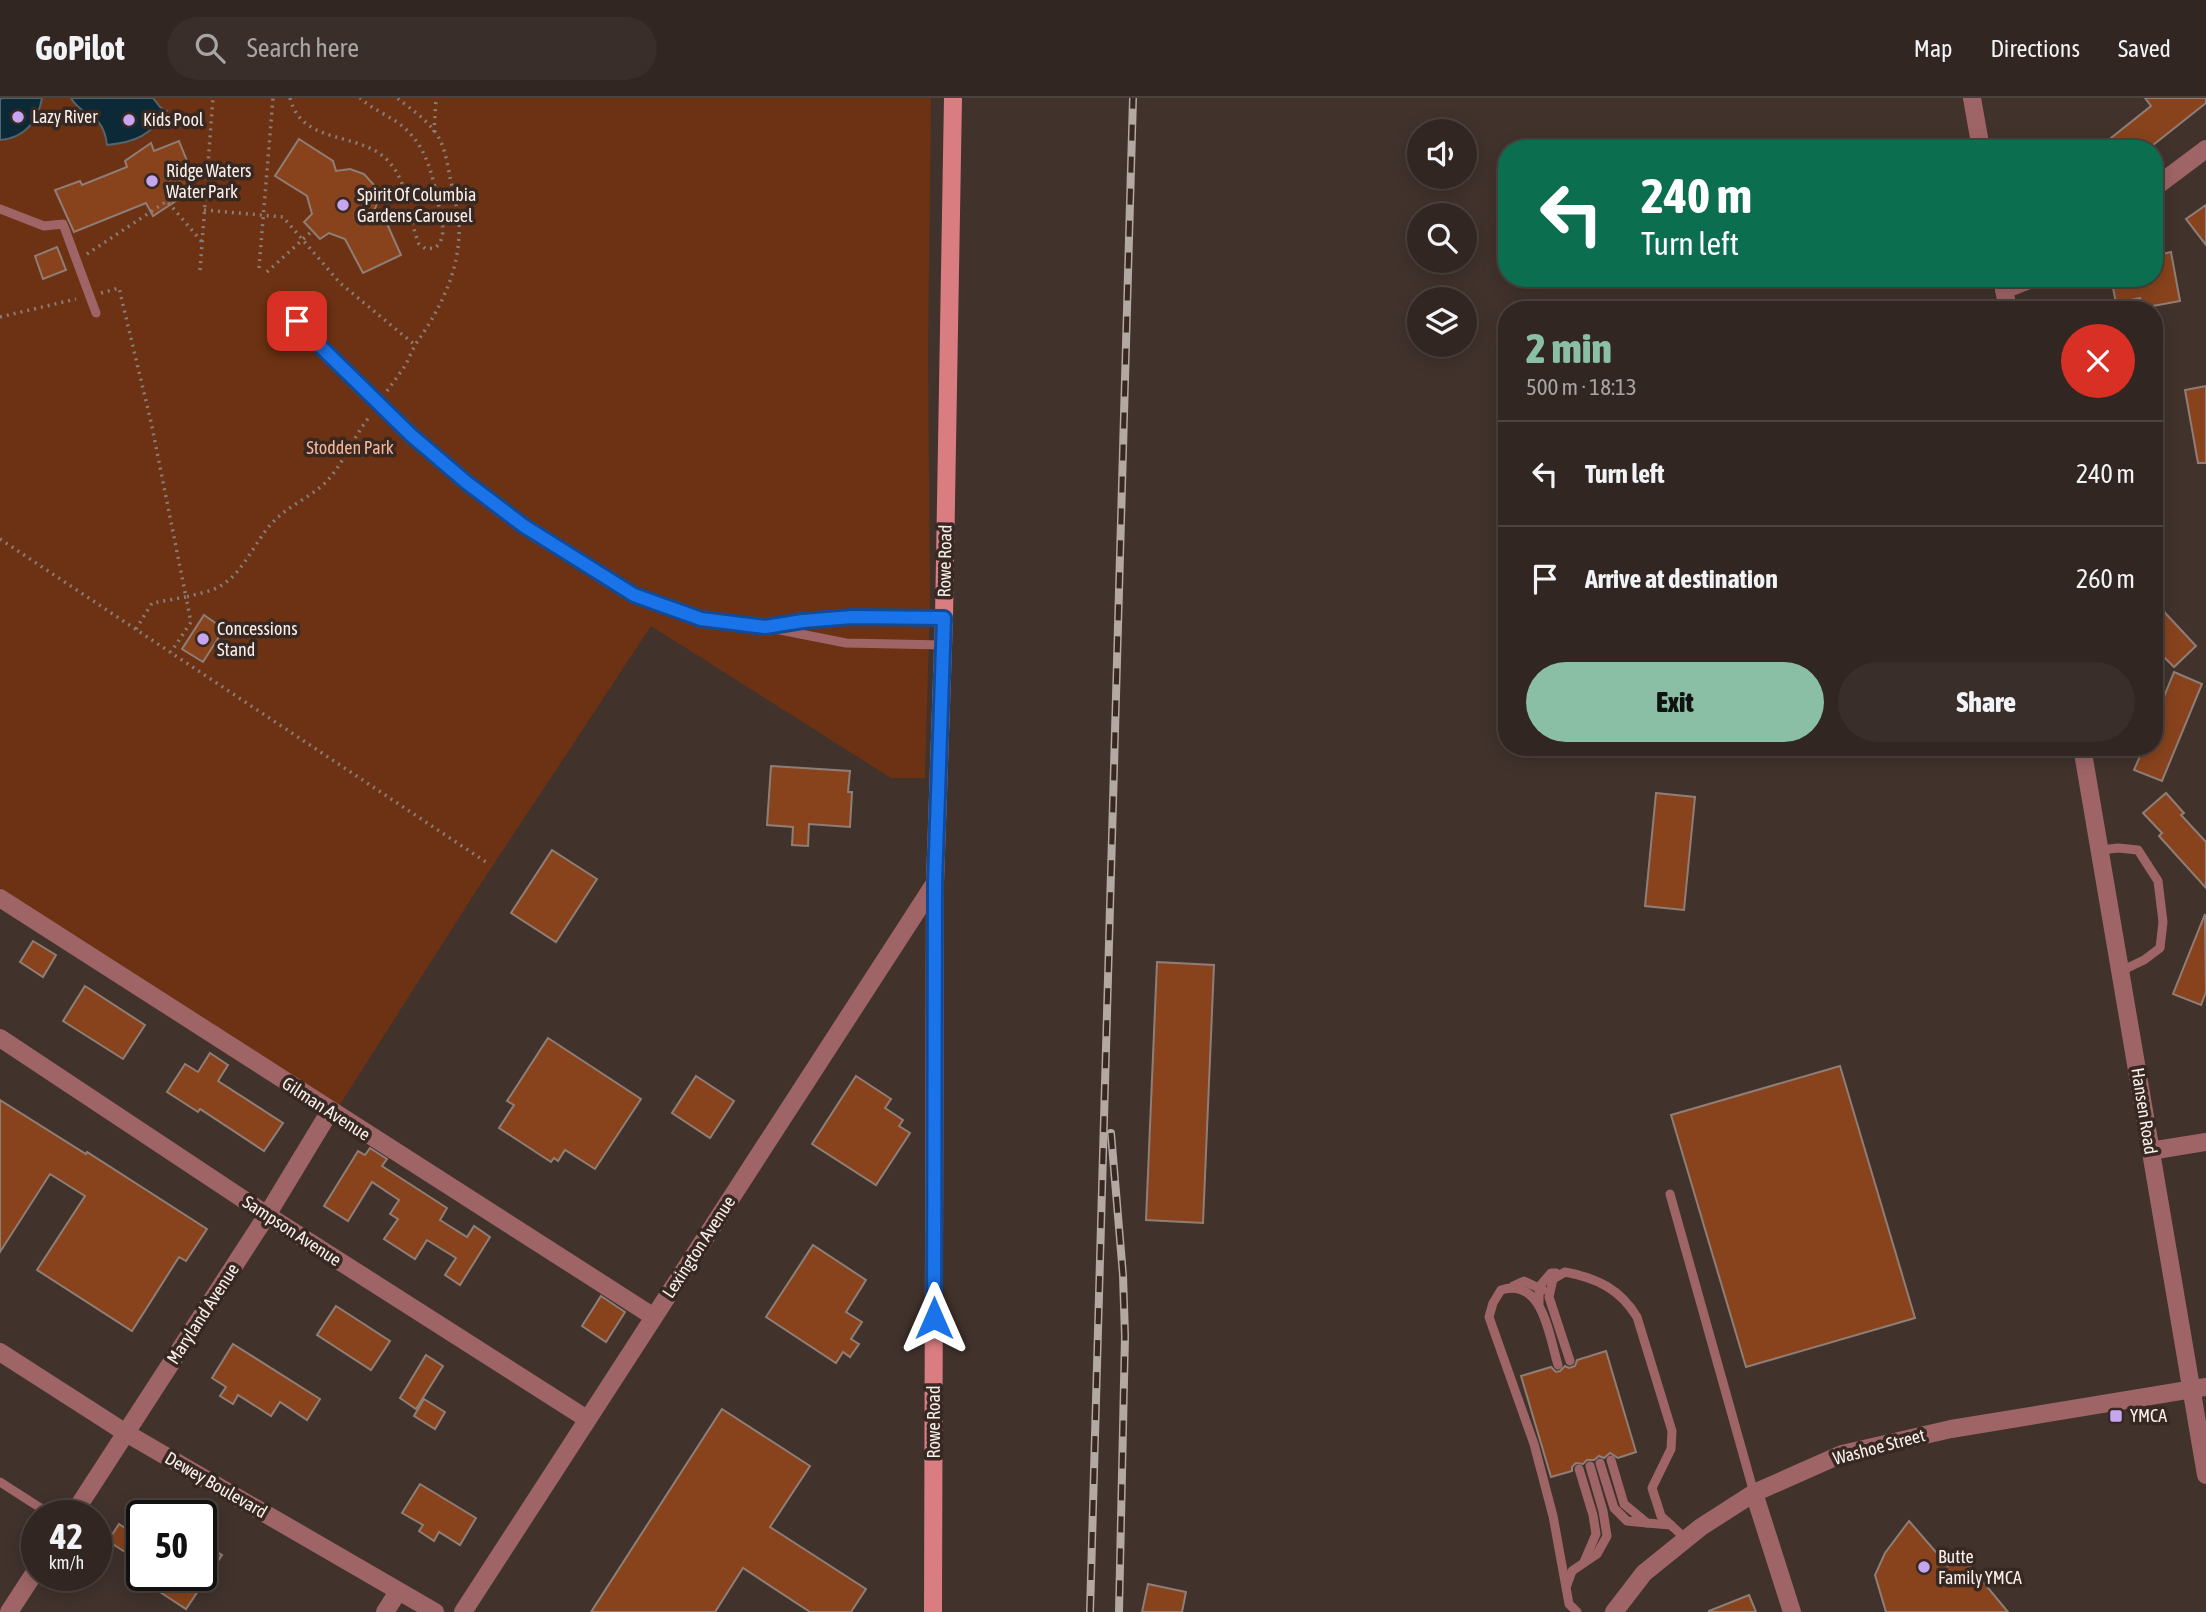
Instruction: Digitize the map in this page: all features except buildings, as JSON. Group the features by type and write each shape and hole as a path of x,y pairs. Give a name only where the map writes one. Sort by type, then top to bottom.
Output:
{"main road":[{"name":"Rowe Road","path":"933,1612 935,883 944,618 953,98"}],"street":[{"path":"1972,98 1979,140"},
{"path":"2163,181 2206,149"},
{"name":"Hansen Road","path":"2084,756 2150,1151 2199,1388 2206,1475"},
{"name":"Lexington Avenue","path":"463,1612 935,883"},
{"name":"Gilman Avenue","path":"0,898 654,1317"},
{"name":"Sampson Avenue","path":"0,1038 267,1215 587,1419"},
{"name":"Maryland Avenue","path":"82,1500 267,1215 330,1111"},
{"path":"2150,1151 2206,1142"},
{"name":"Dewey Boulevard","path":"0,1352 126,1433 435,1612"},
{"name":"Washoe Street","path":"1614,1612 1644,1573 1686,1539 1754,1493 1842,1454 1951,1429 2199,1388"},
{"path":"1754,1493 1791,1612"},
{"path":"9,1612 23,1591"},
{"path":"385,1612 398,1592"}],"lane":[{"path":"0,209 44,226 63,224 96,313"},
{"path":"297,321 411,435 466,482 534,533 634,595 701,619 765,627 846,643 943,645"},
{"path":"765,627 852,617 944,618"},
{"path":"2101,850 2138,850 2158,881 2164,922 2160,948 2144,960 2120,971"},
{"path":"1670,1194 1754,1493"},
{"path":"1549,1297 1553,1279 1565,1272"},
{"path":"1558,1365 1539,1304 1539,1287 1551,1273 1565,1272 1607,1284 1628,1302 1637,1317 1672,1432 1671,1448 1652,1488 1661,1516 1686,1539"},
{"path":"1570,1361 1549,1297 1539,1287 1524,1281 1501,1290 1489,1317 1534,1444 1553,1516 1569,1604 1577,1612"},
{"path":"1513,1286 1530,1293 1539,1304"},
{"path":"1611,1460 1624,1504 1647,1523"},
{"path":"1600,1463 1614,1508 1627,1521 1671,1525"},
{"path":"1566,1587 1572,1571 1597,1554 1607,1536 1590,1466"},
{"path":"1579,1469 1596,1534 1584,1562"},
{"path":"0,1482 28,1500"}],"path":[{"path":"200,270 213,98"},
{"path":"259,268 273,98"},
{"path":"290,98 299,116 317,131 365,145 387,159 400,178 409,199 419,244 426,249 435,248 442,239 442,223 427,158 408,130 360,98"},
{"path":"387,391 432,321 445,294 458,242 457,210 446,157 439,138 397,98"},
{"path":"434,132 436,98"},
{"path":"77,261 167,201 202,242"},
{"path":"204,210 283,217 340,283 415,345"},
{"path":"268,272 312,231"},
{"path":"0,317 119,288 149,412 191,622 171,652"},
{"path":"136,629 152,603 216,589 228,581 240,569 272,522 326,482 370,415"},
{"path":"0,539 486,862"}],"green space":[{"name":"Stodden Park","path":"0,98 931,98 928,352 930,598 925,778 891,778 651,626 478,888 339,1106 0,888"}],"water":[{"name":"Lazy River","path":"42,98 34,121 29,127 17,136 0,140 0,99"},
{"name":"Kids Pool","path":"71,98 153,98 167,111 155,126 142,136 107,145 101,126"}],"railway":[{"path":"1090,1612 1133,98"},
{"path":"1111,1133 1123,1275 1125,1336 1119,1612"}],"place":[{"name":"Lazy River","path":"18,117"},
{"name":"Kids Pool","path":"129,120"},
{"name":"Ridge Waters Water Park","path":"152,181"},
{"name":"Spirit Of Columbia Gardens Carousel","path":"343,205"},
{"name":"Concessions Stand","path":"203,639"},
{"name":"YMCA","path":"2116,1416"},
{"name":"Butte Family YMCA","path":"1924,1567"}],"route":[{"path":"297,321 411,435 466,482 524,526 634,595 701,619 765,627 852,617 944,618 935,883 934,1318"}]}
